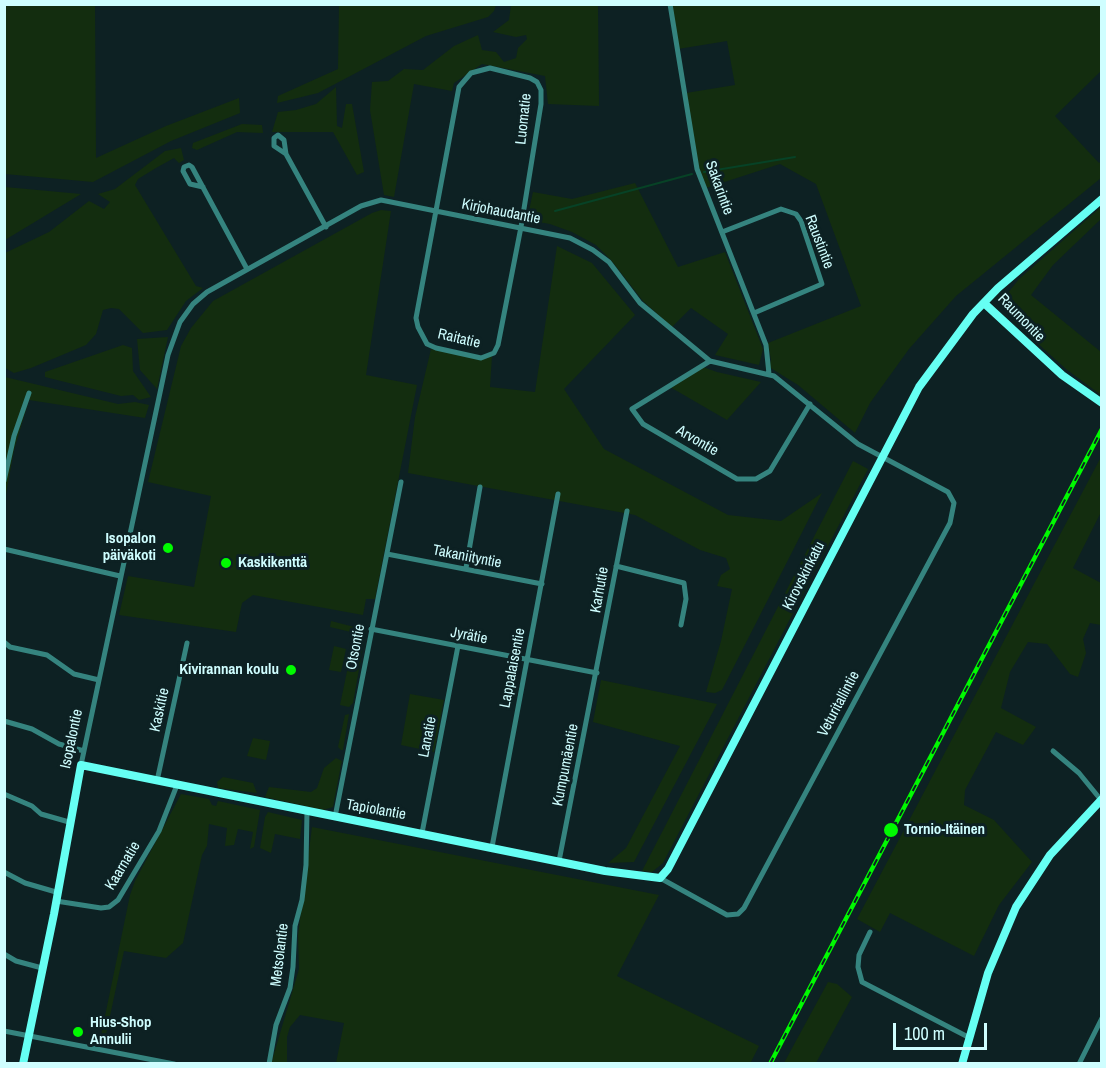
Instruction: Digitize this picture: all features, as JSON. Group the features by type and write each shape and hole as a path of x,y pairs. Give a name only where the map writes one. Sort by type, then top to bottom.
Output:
{"street":[{"name":"Sakarintie","path":"670,4 697,169 766,345 769,374"},
{"name":"Luomatie","path":"438,211 459,87 471,73 490,68 530,78 537,82 541,90 521,227"},
{"path":"286,154 326,227"},
{"path":"203,187 247,269"},
{"name":"Raumontie","path":"1101,199 984,303 1062,375 1101,403"},
{"name":"Kirjohaudantie","path":"154,421 170,346 185,312 207,292 247,269 361,206 381,200 570,238 593,250 609,262 640,303 711,361 769,374 785,382 846,435 880,458"},
{"name":"Raustintie","path":"722,232 781,209 789,210 801,221 822,284 754,313"},
{"name":"Raitatie","path":"438,211 416,318 418,327 427,344 481,358 494,353 498,345 521,227"},
{"name":"Kirovskinkatu","path":"662,876 880,458 924,379 954,336 984,303"},
{"name":"Arvontie","path":"711,361 632,409 643,424 737,479 756,479 770,471 810,404"},
{"path":"4,481 14,436 28,393"},
{"name":"Isopalontie","path":"22,1064 56,901 69,822 154,421"},
{"name":"Veturitallintie","path":"662,876 727,915 738,914 744,908 950,523 954,503 948,492 880,458"},
{"name":"Otsontie","path":"335,817 401,482"},
{"path":"466,568 480,487"},
{"name":"Lappalaisentie","path":"492,847 558,494"},
{"name":"Karhutie","path":"597,673 627,511"},
{"path":"4,549 120,576"},
{"name":"Takaniityntie","path":"387,554 542,584"},
{"path":"616,566 684,584 686,599 681,625"},
{"name":"Jyrätie","path":"371,629 597,673"},
{"path":"4,642 10,647 47,655 74,674 99,680"},
{"name":"Kaskitie","path":"157,781 187,643"},
{"name":"Lanatie","path":"422,833 458,646"},
{"name":"Kumpumäentie","path":"559,861 597,673"},
{"path":"4,721 32,729 59,744 84,751"},
{"path":"962,1064 996,950 1016,907 1050,855 1101,800 1078,773 1053,751"},
{"name":"Tapiolantie","path":"81,765 559,861 662,876"},
{"name":"Kaarnatie","path":"56,901 100,908 110,907 118,900 159,831 177,785"},
{"path":"4,794 32,806 41,814 69,822"},
{"name":"Metsolantie","path":"269,1064 276,1025 290,988 295,926 302,900 306,865 307,811"},
{"path":"4,872 25,883 56,892"},
{"path":"870,932 859,956 858,967 862,982 970,1038"},
{"path":"4,954 16,961 42,968"},
{"path":"1079,1064 1101,1018"},
{"path":"4,1031 174,1064"}],"green space":[{"path":"339,4 496,5 488,17 426,36 318,93 277,103 278,96 338,69"},
{"path":"4,5 95,5 96,158 166,126 239,98 240,113 171,141 93,182 5,174"},
{"path":"511,5 598,5 599,106 548,104 545,76 482,64 454,83 452,91 414,84 394,197 384,195 370,110 372,82 388,81 404,69 423,70 454,46 478,35 482,50 496,52 504,62 516,58 518,48 527,39 526,35 516,37 493,32 509,20"},
{"path":"672,5 1101,5 1101,71 1055,116 1099,163 1101,161 1101,178 956,296 909,349 870,403 855,433 798,385 769,367 771,360 768,343 861,306 816,184 780,164 706,188 696,162 686,93 735,85 727,41 678,49"},
{"path":"336,87 337,126 342,128 346,104 352,104 364,172 357,175 333,132 272,132 278,112 316,104"},
{"path":"242,124 262,125 263,133 237,132 197,150 192,148 193,143"},
{"path":"181,148 184,160 179,163 174,158 138,179 135,185 196,286 203,288 186,301 167,330 143,333 119,309 111,308 103,310 96,334 86,345 14,373 5,368 5,253 49,232 89,201 104,209 110,202 98,194 115,189 165,151"},
{"path":"635,183 678,267 725,252 763,349 759,365 715,355 728,334 691,308 672,327 643,301 611,260 596,245 572,232 550,224 527,220 533,192 572,199"},
{"path":"5,187 81,194 5,240"},
{"path":"1101,207 1101,219 1053,265 1031,295 1101,352 1101,395 1066,369 1014,322 1003,299 1019,279"},
{"path":"381,210 391,211 366,375 417,385 375,599 366,599 363,615 253,595 242,603 236,632 119,615 128,576 194,587 211,496 148,482 181,346 191,328 213,301"},
{"path":"557,246 592,263 635,315 564,389 604,449 728,515 781,521 822,493 722,690 715,693 706,692 721,641 732,589 717,586 721,575 730,569 726,558 700,550 635,515 408,473 415,417 431,349 481,359 492,356 490,387 535,392"},
{"path":"168,337 157,389 140,370 137,339"},
{"path":"123,345 132,348 133,371 151,397 139,400 133,395 121,396 45,377 45,372"},
{"path":"703,367 761,382 727,420 670,387"},
{"path":"5,377 118,404 135,402 149,405 145,418 29,400 14,450 5,500"},
{"path":"1101,457 1101,512 1073,568 1101,583 1101,625 1090,623 1083,639 1086,653 1078,677 1070,674 1047,644 1028,642 1010,672 1001,708 1036,727 1023,745 996,732 965,790 964,805 994,820 1032,862 999,905 974,956 890,913 880,932 857,919"},
{"path":"853,461 868,469 663,863 652,872 642,871"},
{"path":"331,621 366,630 353,703 349,707 340,705 355,633 330,627"},
{"path":"334,646 346,649 341,672 329,670"},
{"path":"601,680 717,704 634,862 608,863 626,848 680,746 593,722"},
{"path":"410,694 444,700 434,752 401,745"},
{"path":"349,714 343,750 341,750 338,747 345,715"},
{"path":"253,738 270,741 266,760 247,756"},
{"path":"336,758 342,761 333,807 323,810 265,797 269,787 311,792 317,788 324,768"},
{"path":"223,777 253,783 257,793 218,788 217,782"},
{"path":"181,794 209,799 212,805 216,806 218,801 260,810 254,847 250,849 253,832 238,829 234,845 225,846 227,828 209,824 207,846 202,855 183,943 166,958 124,951 105,1039 109,1041 103,1046 99,1045 130,895 135,881"},
{"path":"268,812 302,820 300,839 275,834 271,853 260,848 265,817"},
{"path":"312,827 659,895 617,976 759,1046 750,1064 336,1063 344,1023 300,1015 290,1027 287,1037 287,1063 271,1064 299,969 298,935"},
{"path":"828,982 837,984 852,997 816,1063 784,1063"}],"waterway":[{"path":"704,172 795,157"},
{"path":"555,211 692,174"}],"railway":[{"path":"770,1064 1102,429"}],"place":[{"name":"Isopalon päiväkoti","path":"168,548"},
{"name":"Kaskikenttä","path":"226,563"},
{"name":"Kivirannan koulu","path":"291,670"},
{"name":"Tornio-Itäinen","path":"891,830"},
{"name":"Hius-Shop Annulii","path":"78,1032"}]}
